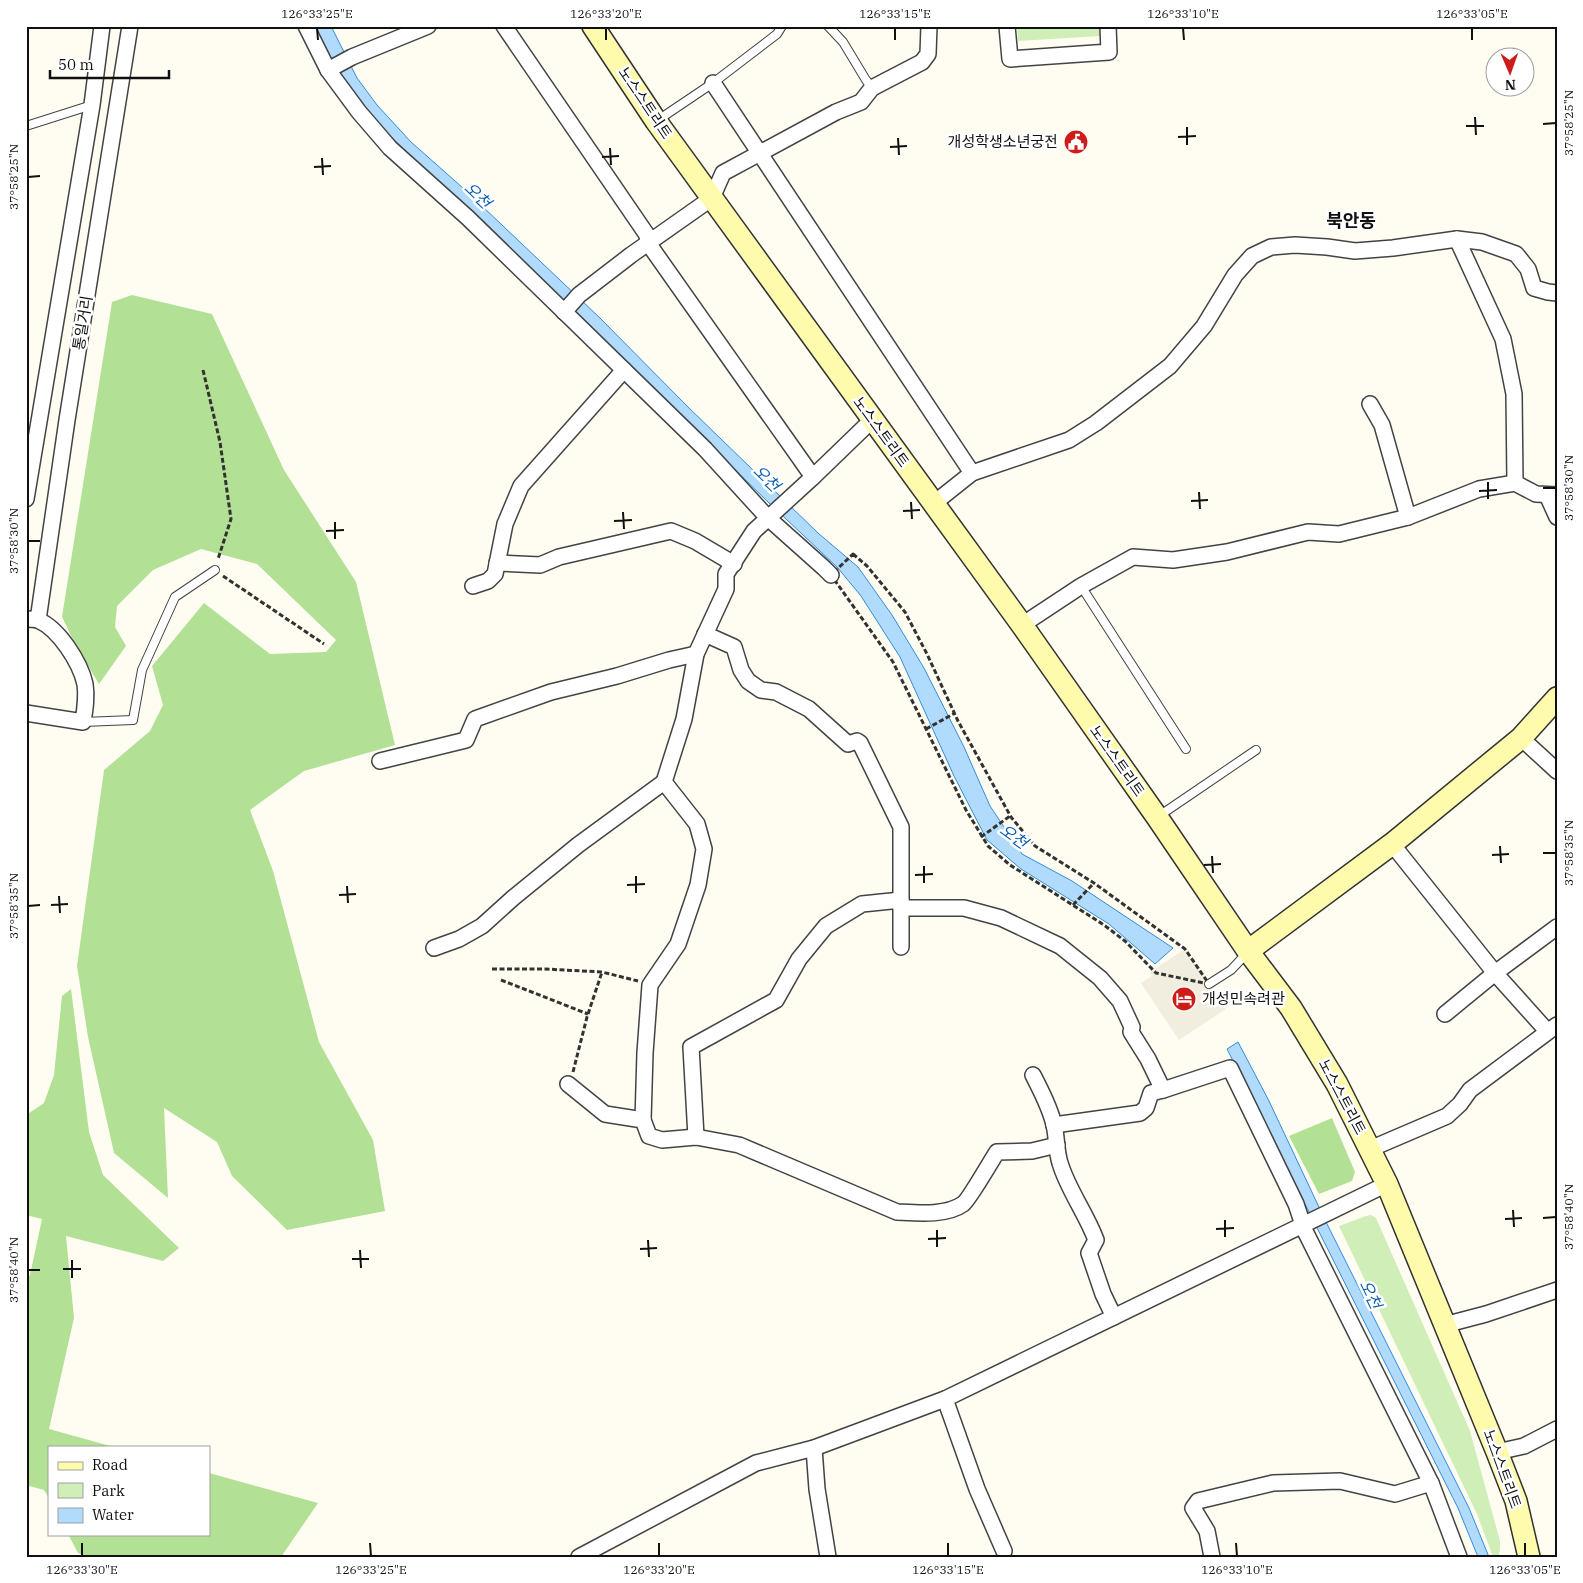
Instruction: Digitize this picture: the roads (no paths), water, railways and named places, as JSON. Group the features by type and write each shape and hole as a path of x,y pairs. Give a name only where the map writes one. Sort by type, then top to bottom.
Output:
{"main road":[{"name":"노스스트리트","path":"593,26 656,121 1022,625 1301,1025 1337,1084 1388,1184 1516,1501 1527,1556"},
{"path":"1248,951 1392,844 1521,738 1557,698"}],"street":[{"name":"통일거리","path":"26,499 92,105 102,26"},
{"name":"통일거리","path":"83,722 86,701 85,685 80,666 54,631 32,620 67,420 130,26"},
{"path":"306,26 358,112 390,148 468,218 565,310 705,449 768,518 830,575"},
{"path":"331,68 352,57 428,26"},
{"path":"504,26 647,235 648,243 813,477"},
{"path":"565,310 579,295 712,198 723,173 836,112 861,102 872,88 922,62 928,54 929,26"},
{"path":"1007,26 1010,60 1109,52 1108,26"},
{"path":"713,83 972,473"},
{"path":"1457,239 1503,339 1514,394 1515,483"},
{"path":"933,504 972,473 1069,440 1096,423 1170,366 1204,326 1235,275 1252,256 1271,247 1295,245 1327,246 1355,251 1457,239 1482,242 1516,254 1528,269 1534,288 1557,293"},
{"path":"473,586 488,581 495,574 505,524 520,486 624,370"},
{"path":"1370,404 1382,425 1408,517"},
{"path":"26,432 41,415"},
{"path":"434,948 459,939 482,926 578,845 664,782 684,719 696,654 726,589 726,574 754,531 872,420"},
{"path":"1022,625 1081,586 1133,557 1173,560 1227,552 1308,532 1339,534 1408,517 1479,489 1515,483 1536,494 1552,495 1557,517"},
{"path":"497,564 540,565 559,557 671,531 695,540 734,564"},
{"path":"705,634 734,647 741,670 748,681 761,690 776,692 809,709 848,744 857,741 860,743 901,827 902,947"},
{"path":"380,761 466,740 476,719 551,692 696,654"},
{"path":"26,713 83,722"},
{"path":"1521,738 1557,771"},
{"path":"664,782 697,824 704,850 698,885 678,944 650,985 643,1120 649,1136 662,1140 696,1137 740,1145 897,1212 923,1214 943,1212 963,1204 997,1152 1032,1151 1057,1145"},
{"path":"1370,1149 1447,1116 1460,1104 1470,1090 1552,1028 1495,972 1392,844"},
{"path":"696,1137 691,1047 776,1000 800,959 826,926 862,904 901,904 964,908 1002,918 1060,946 1100,978 1120,1001 1132,1027 1131,1032 1164,1090"},
{"path":"1445,1014 1495,972 1557,927"},
{"path":"1054,1125 1140,1113 1146,1108 1150,1094 1230,1068 1431,1483 1459,1557"},
{"path":"1033,1075 1045,1098 1054,1125 1059,1162 1096,1240 1089,1253 1103,1294 1114,1317"},
{"path":"568,1084 605,1114 643,1120"},
{"path":"579,1557 756,1464 814,1448 945,1399 1388,1184"},
{"path":"1444,1325 1486,1314 1557,1290"},
{"path":"945,1399 977,1489 1004,1551"},
{"path":"1497,1452 1524,1446 1557,1429"},
{"path":"814,1448 817,1489 828,1557"},
{"path":"1212,1557 1206,1531 1193,1508 1198,1501 1273,1483 1340,1481 1394,1494 1431,1483"}],"lane":[{"path":"656,121 713,83 777,34 782,26"},
{"path":"828,26 844,42 872,88"},
{"path":"26,126 92,105"},
{"path":"83,722 133,720 142,670 174,597 215,570"},
{"path":"1081,586 1186,749"},
{"path":"1157,817 1256,750"},
{"path":"1209,984 1231,970 1248,951"}],"water":[{"path":"314,26 331,26 357,78 377,105 411,142 463,188 600,318 687,406 818,533 858,567 892,615 924,668 964,747 990,806 1022,854 1072,881 1173,948 1155,964 1109,924 1021,869 987,840 954,776 900,657 861,596 837,567 417,163 367,112 331,60"},
{"path":"1238,1042 1269,1101 1326,1222 1469,1508 1489,1557 1478,1557 1458,1508 1227,1049"}],"place":[{"name":"개성학생소년궁전","path":"1076,142"},
{"name":"개성민속려관","path":"1184,999"}],"district":[{"name":"북안동","path":"1351,221"}],"water label":[{"name":"오천","path":"478,195"},
{"name":"오천","path":"767,478"},
{"name":"오천","path":"1014,836"},
{"name":"오천","path":"1371,1294"}]}
